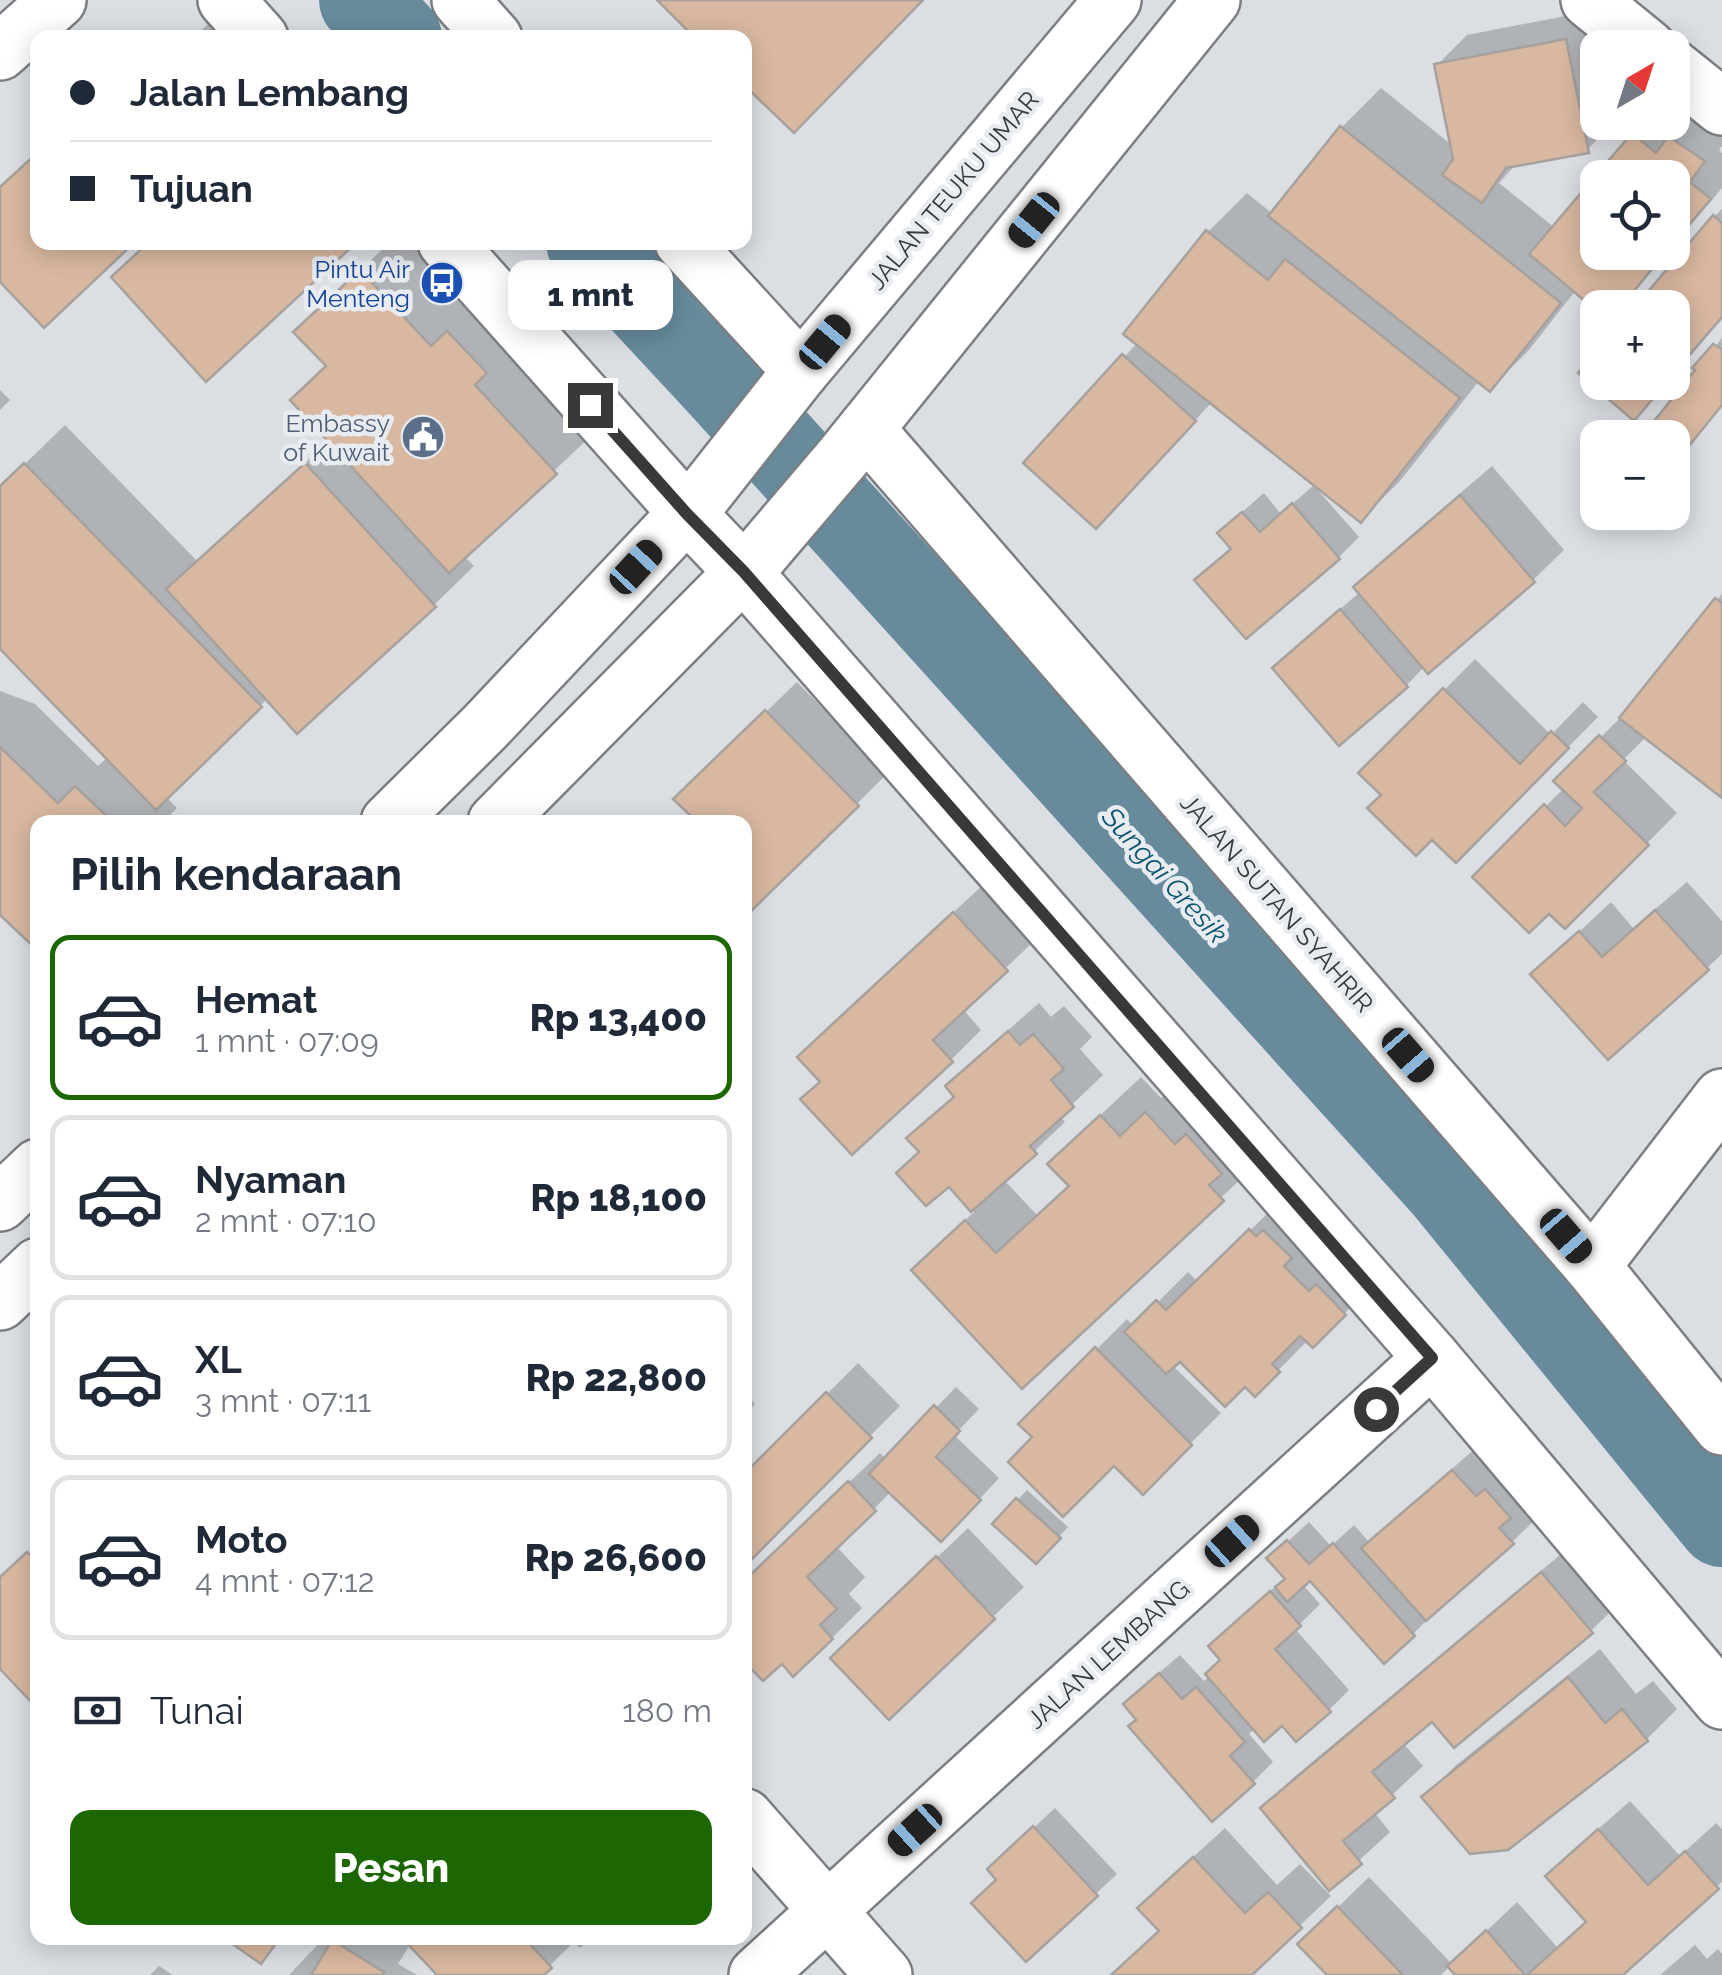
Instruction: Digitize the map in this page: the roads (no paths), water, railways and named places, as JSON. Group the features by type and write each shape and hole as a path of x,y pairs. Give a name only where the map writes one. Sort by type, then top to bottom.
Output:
{"street":[{"path":"0,52 58,0"},
{"path":"226,0 253,30"},
{"path":"460,0 487,30"},
{"name":"JALAN TEUKU UMAR","path":"396,815 485,728 693,506 1113,0"},
{"path":"503,815 751,565 855,443 1212,0"},
{"path":"1588,0 1626,30"},
{"path":"1690,82 1722,107"},
{"path":"453,250 751,565 1722,1701"},
{"path":"689,250 790,385"},
{"name":"JALAN SUTAN SYAHRIR","path":"855,443 1592,1266 1722,1426"},
{"path":"1592,1266 1722,1097"},
{"path":"0,1202 30,1174"},
{"path":"0,1302 30,1274"},
{"name":"JALAN LEMBANG","path":"757,1975 1432,1358"},
{"path":"752,1825 884,1975"}],"waterway":[{"name":"Sungai Gresik","path":"363,0 391,30"},
{"name":"Sungai Gresik","path":"597,250 1446,1185 1722,1523"}],"place":[{"name":"Pintu Air Menteng","path":"442,283"},
{"name":"Embassy of Kuwait","path":"423,437"}]}
